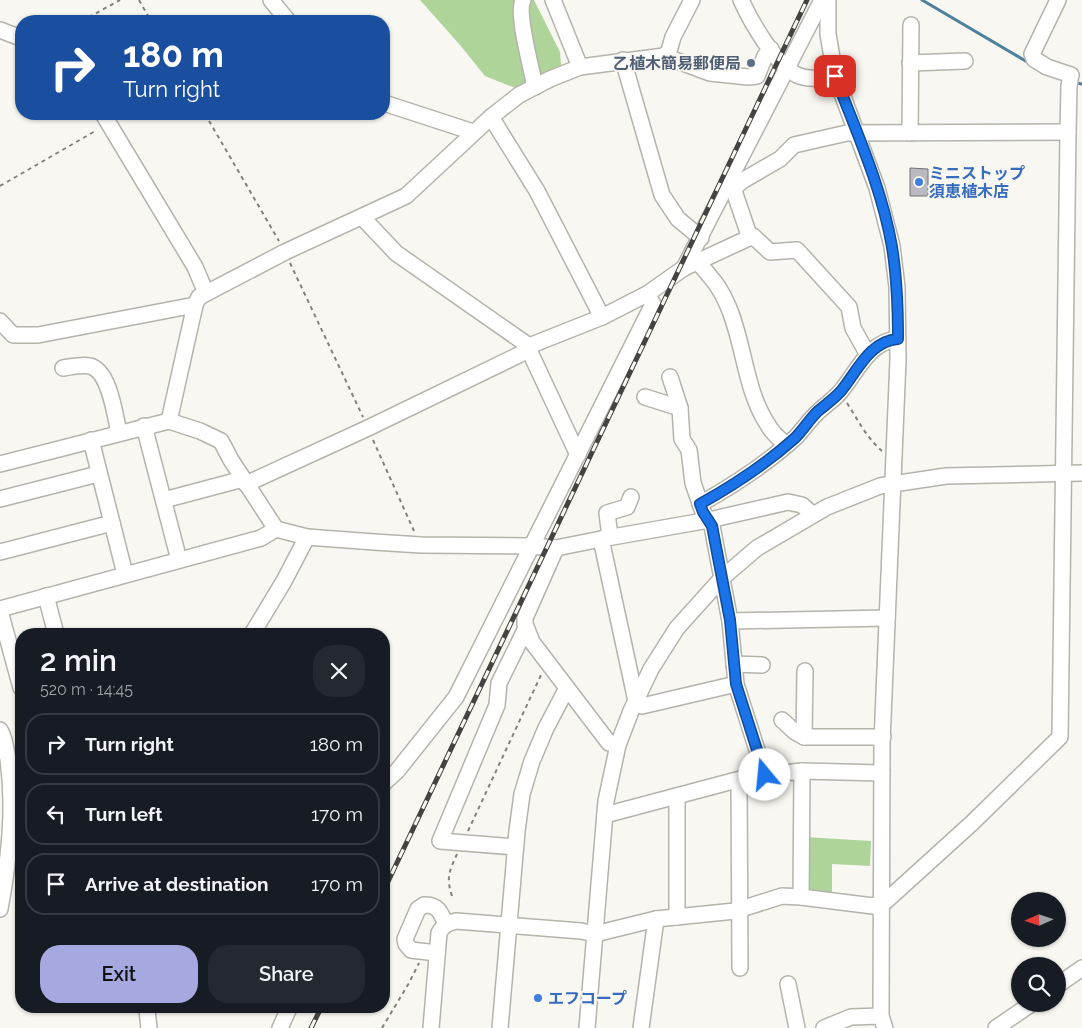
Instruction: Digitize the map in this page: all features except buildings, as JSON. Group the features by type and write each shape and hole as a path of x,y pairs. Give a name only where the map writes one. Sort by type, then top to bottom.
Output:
{"street":[{"path":"271,0 283,15"},
{"path":"523,0 521,3 522,20 535,87"},
{"path":"553,0 580,67"},
{"path":"169,421 195,305 199,297 285,252 406,196 490,117 519,95 580,67 664,56 669,51 673,37 692,0"},
{"path":"741,0 753,23 786,67 798,75 806,77 823,79 835,76"},
{"path":"691,265 701,238 732,185 786,67 822,0"},
{"path":"824,1028 851,1017 883,1022 881,903 882,737 898,339 897,287 892,246 877,188 835,76 828,34 828,0"},
{"path":"431,1028 431,952 442,926 456,921 581,930 595,934 656,919 739,910 782,896 801,896 873,906 886,901 1060,737 1069,86 1077,76 1047,68 1034,59 1032,54 1058,0"},
{"path":"910,25 910,133"},
{"path":"0,30 15,36"},
{"path":"664,56 710,73 748,77 757,76 765,56 771,49"},
{"path":"623,60 662,195 678,219 701,238"},
{"path":"910,63 965,61"},
{"path":"390,105 474,132"},
{"path":"490,117 537,191 602,317"},
{"path":"107,120 195,268 206,293"},
{"path":"732,185 780,159 794,145 856,132 1068,132"},
{"path":"732,185 750,238"},
{"path":"362,218 396,253 529,348 578,455"},
{"path":"164,500 245,481 368,428 529,348 602,317 647,294 691,265 753,236 770,252 797,250 849,307 854,328 868,355"},
{"path":"691,265 719,287 729,308 763,417 769,428 786,445"},
{"path":"390,777 456,697 530,546 535,540 653,304 647,294"},
{"path":"0,321 13,335 38,335 195,305"},
{"path":"700,504 748,475 796,437 817,412 840,392 858,366 876,347 892,339 898,339"},
{"path":"63,368 90,366 97,369 109,391 118,433"},
{"path":"670,377 680,408 682,439 690,450 693,482 703,512 712,526 730,620 736,684 765,775"},
{"path":"645,397 680,408"},
{"path":"0,464 169,421 200,431 221,441 276,529 307,537 421,545 556,548 709,520 788,502 802,505 813,514"},
{"path":"144,426 179,560"},
{"path":"91,440 98,474 125,574"},
{"path":"586,1028 606,800 618,745 651,669 677,628 722,578 757,548 826,507 880,486 946,476 1082,472"},
{"path":"0,499 98,474"},
{"path":"631,498 627,507 607,513 606,538 636,701 642,706 736,684"},
{"path":"0,552 112,522"},
{"path":"15,666 0,610 261,538 276,529"},
{"path":"256,628 284,581 307,537"},
{"path":"556,548 525,618 526,628 532,642 609,743 618,745"},
{"path":"46,596 54,628"},
{"path":"730,620 887,618"},
{"path":"516,847 440,841 497,705 498,683 526,628"},
{"path":"734,664 762,665"},
{"path":"804,737 805,671"},
{"path":"500,1028 522,794 532,761 546,728 567,688"},
{"path":"782,720 794,732 804,737 882,737"},
{"path":"0,730 15,772"},
{"path":"605,815 765,775 802,771 882,773"},
{"path":"801,896 802,771"},
{"path":"739,780 740,968"},
{"path":"0,909 6,877 15,785"},
{"path":"677,796 677,917"},
{"path":"431,952 408,948 406,939 418,909 424,905 436,906 440,910 446,925"},
{"path":"641,1028 656,919"},
{"path":"1066,979 1082,968"},
{"path":"788,984 797,1028"},
{"path":"996,1028 1019,1012"},
{"path":"147,1013 149,1028"},
{"path":"280,1028 287,1013"}],"path":[{"path":"93,15 120,0"},
{"path":"139,0 148,15"},
{"path":"0,186 104,120"},
{"path":"208,120 285,252 421,545"},
{"path":"840,392 863,432 883,452 894,453"},
{"path":"468,831 547,662"},
{"path":"452,896 448,882 451,866 460,849"},
{"path":"382,1028 409,983 431,952"}],"green space":[{"path":"420,0 534,0 560,52 561,65 557,81 527,90 510,86 485,76"},
{"path":"805,837 871,841 870,866 832,864 832,896 807,894"}],"waterway":[{"path":"922,0 1029,63"},
{"path":"1073,82 1082,84"}],"railway":[{"path":"390,877 807,0"},
{"path":"311,1028 318,1013"}],"place":[{"name":"乙植木簡易郵便局","path":"751,63"},
{"name":"ミニストップ 須恵植木店","path":"919,182"},
{"name":"エフコープ","path":"538,998"}],"route":[{"path":"765,775 736,684 730,620 712,526 700,504 748,475 796,437 817,412 840,392 858,366 876,347 892,339 898,339 897,287 892,246 877,188 835,76"}]}
